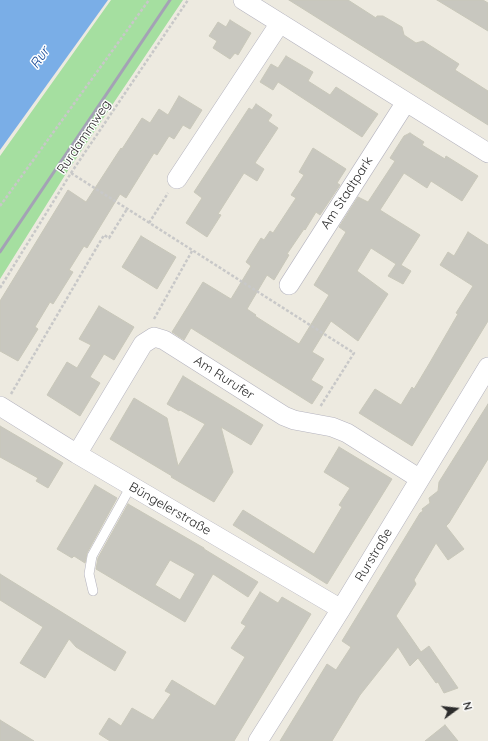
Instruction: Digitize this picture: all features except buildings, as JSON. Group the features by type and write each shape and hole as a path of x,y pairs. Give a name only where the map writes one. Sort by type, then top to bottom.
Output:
{"street":[{"path":"244,0 488,153"},
{"path":"177,179 280,23"},
{"name":"Am Stadtpark","path":"289,284 406,102"},
{"name":"Am Rurufer","path":"143,344 154,337 164,340 284,416 294,420 332,427 346,433 420,479"},
{"path":"76,454 143,344"},
{"name":"Rurstraße","path":"258,741 341,609 488,367"},
{"name":"Büngelerstraße","path":"2,407 76,454 341,609"}],"lane":[{"path":"93,591 89,574 92,556 131,486"}],"path":[{"path":"0,206 149,0"},
{"name":"Rurdammweg","path":"0,288 71,173 188,0"},
{"path":"71,173 354,353 310,422"},
{"path":"149,223 177,179"},
{"path":"2,407 104,235 109,238 127,209"},
{"path":"143,344 151,324 192,251"}],"green space":[{"path":"111,0 183,0 67,172 0,279 0,156"}],"water":[{"name":"Rur","path":"0,0 108,0 0,150"}],"railway":[{"path":"0,252 170,0"}]}
